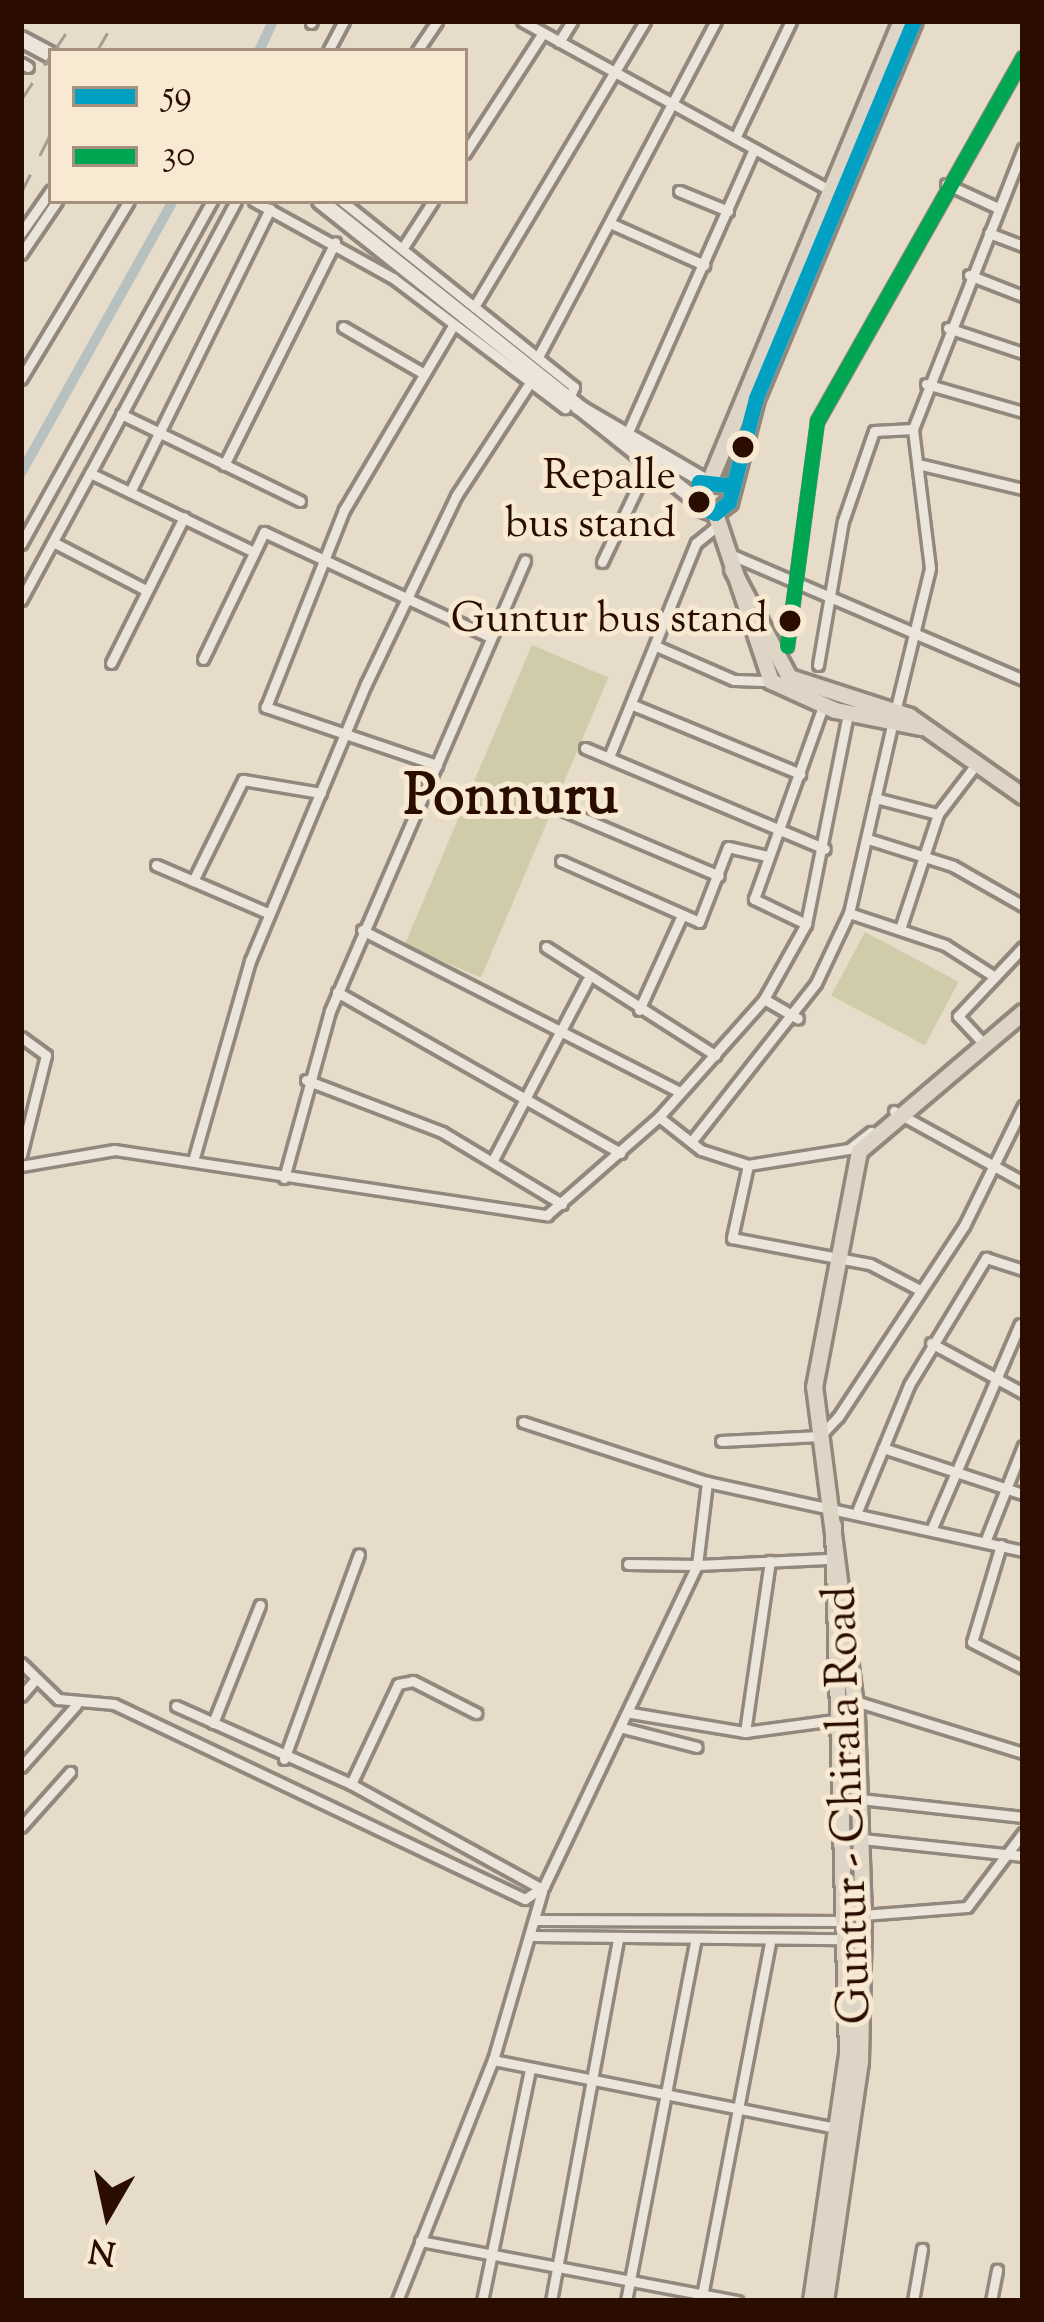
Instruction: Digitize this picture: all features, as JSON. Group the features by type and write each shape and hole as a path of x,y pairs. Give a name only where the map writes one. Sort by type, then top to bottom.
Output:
{"main road":[{"path":"695,499 714,480 887,68 901,21"},
{"path":"887,68 914,21"},
{"path":"21,39 48,53"},
{"path":"324,204 716,520 771,681 823,706 894,719"},
{"path":"570,401 714,480 729,502 716,520"},
{"path":"731,568 789,676 921,727 981,759 1023,796"},
{"path":"871,1132 1023,1012"},
{"name":"Guntur - Chirala Road","path":"811,2301 837,2128 862,1839 855,1701 814,1387 837,1259 871,1132"},
{"name":"Guntur - Chirala Road","path":"825,2301 860,2061 842,1718 828,1559 833,1525"}],"street":[{"path":"330,48 344,21"},
{"path":"419,48 436,21"},
{"path":"522,21 834,192"},
{"path":"559,42 572,21"},
{"path":"474,307 644,21"},
{"path":"538,357 612,224 669,101 716,21"},
{"path":"736,138 791,21"},
{"path":"468,148 543,33"},
{"path":"787,646 817,422 946,184 1023,57"},
{"path":"628,432 754,149"},
{"path":"691,1142 798,1019 849,913 918,635 930,568 922,466 913,429 926,383 998,208 1018,172 1023,149"},
{"path":"946,184 998,208"},
{"path":"679,191 728,211"},
{"path":"21,254 26,232 48,195"},
{"path":"26,232 55,204"},
{"path":"21,379 127,204"},
{"path":"21,544 210,204"},
{"path":"21,600 234,204"},
{"path":"260,204 335,242 563,410 574,387 346,204"},
{"path":"402,249 432,204"},
{"path":"130,492 269,209"},
{"path":"612,224 704,265"},
{"path":"989,233 1023,246"},
{"path":"224,464 335,242"},
{"path":"969,275 1023,296"},
{"path":"436,765 347,729 266,706 322,558 421,372 453,326"},
{"path":"343,327 421,372"},
{"path":"948,328 1023,352"},
{"path":"926,383 1023,412"},
{"path":"193,1162 268,913 347,729 406,598 527,386"},
{"path":"121,414 300,500"},
{"path":"818,664 827,598 874,430 913,429"},
{"path":"602,562 648,465"},
{"path":"922,466 1023,490"},
{"path":"90,473 250,550"},
{"path":"111,663 184,517"},
{"path":"609,757 696,543 716,520"},
{"path":"203,659 250,550 269,531 488,636"},
{"path":"53,542 146,590"},
{"path":"723,548 827,598 1023,680"},
{"path":"284,1178 306,1080 362,930 525,560"},
{"path":"656,646 734,680 771,681"},
{"path":"633,705 800,774"},
{"path":"806,924 755,907 766,856 823,706"},
{"path":"21,1166 91,1149 515,1217 562,1204 659,1117 677,1091 764,999 806,924 825,849 848,713"},
{"path":"585,748 825,849"},
{"path":"900,929 938,814 981,759"},
{"path":"194,881 243,780 321,793"},
{"path":"875,797 938,814"},
{"path":"563,810 719,875"},
{"path":"868,839 925,857 1023,907"},
{"path":"561,861 682,915 704,920 732,845 766,856"},
{"path":"156,865 268,913"},
{"path":"849,913 900,929 992,975"},
{"path":"639,1010 682,915"},
{"path":"362,930 560,1038 677,1091"},
{"path":"546,947 587,981 715,1054"},
{"path":"983,1043 958,1016 1023,947"},
{"path":"493,1160 587,981"},
{"path":"338,992 523,1104 620,1154"},
{"path":"764,999 798,1019"},
{"path":"21,1037 46,1055 21,1155"},
{"path":"306,1080 493,1160 562,1204"},
{"path":"721,1441 820,1436 917,1289 1023,1106"},
{"path":"894,1111 989,1168 1023,1182"},
{"path":"659,1117 691,1142 748,1165 849,1149 871,1132"},
{"path":"748,1165 732,1238 837,1259 917,1289"},
{"path":"859,1509 932,1343 986,1258 1023,1270"},
{"path":"932,1528 989,1380 1020,1324"},
{"path":"932,1343 989,1380 1023,1393"},
{"path":"523,1422 707,1482 859,1509 1023,1551"},
{"path":"985,1542 1023,1447"},
{"path":"883,1448 1023,1493"},
{"path":"397,2301 493,2060 533,1936 536,1892 631,1713 697,1565 707,1482"},
{"path":"1001,1545 972,1642 1023,1668"},
{"path":"284,1759 359,1554"},
{"path":"628,1564 828,1559"},
{"path":"745,1732 770,1561"},
{"path":"213,1723 260,1605"},
{"path":"21,1664 76,1706 114,1704 536,1892"},
{"path":"21,1696 35,1679"},
{"path":"351,1784 398,1684 413,1681 476,1714"},
{"path":"855,1701 1023,1753"},
{"path":"21,1767 76,1706"},
{"path":"176,1706 284,1759 351,1784 536,1892"},
{"path":"631,1713 745,1732 842,1718"},
{"path":"623,1728 697,1747"},
{"path":"21,1827 70,1772"},
{"path":"860,1799 1023,1817"},
{"path":"533,1936 618,1941 771,1939 967,1907 1023,1832"},
{"path":"862,1839 1023,1856"},
{"path":"535,1920 854,1925"},
{"path":"626,2301 701,1921"},
{"path":"701,2297 771,1939"},
{"path":"551,2301 618,1941"},
{"path":"493,2060 837,2128"},
{"path":"482,2301 530,2070"},
{"path":"420,2241 559,2263 701,2297 737,2301"},
{"path":"913,2301 922,2249"},
{"path":"991,2301 998,2270"}],"shaded area":[{"path":"532,645 608,677 481,978 405,945"},
{"path":"865,932 959,982 925,1045 831,996"}],"waterway":[{"path":"260,48 273,21"},
{"path":"21,473 171,204"}],"railway":[{"path":"56,48 74,21"},
{"path":"99,48 114,21"},
{"path":"21,100 48,60"},
{"path":"21,193 48,139"}],"transit line":[{"name":"59","path":"727,485 699,482 699,507 715,513 729,502 756,398 914,21"},
{"name":"30","path":"787,646 817,421 1023,57"}],"place":[{"name":"Repalle bus stand","path":"699,502"},
{"name":"Guntur bus stand","path":"790,621"}],"district":[{"name":"Ponnuru","path":"511,800"}]}
